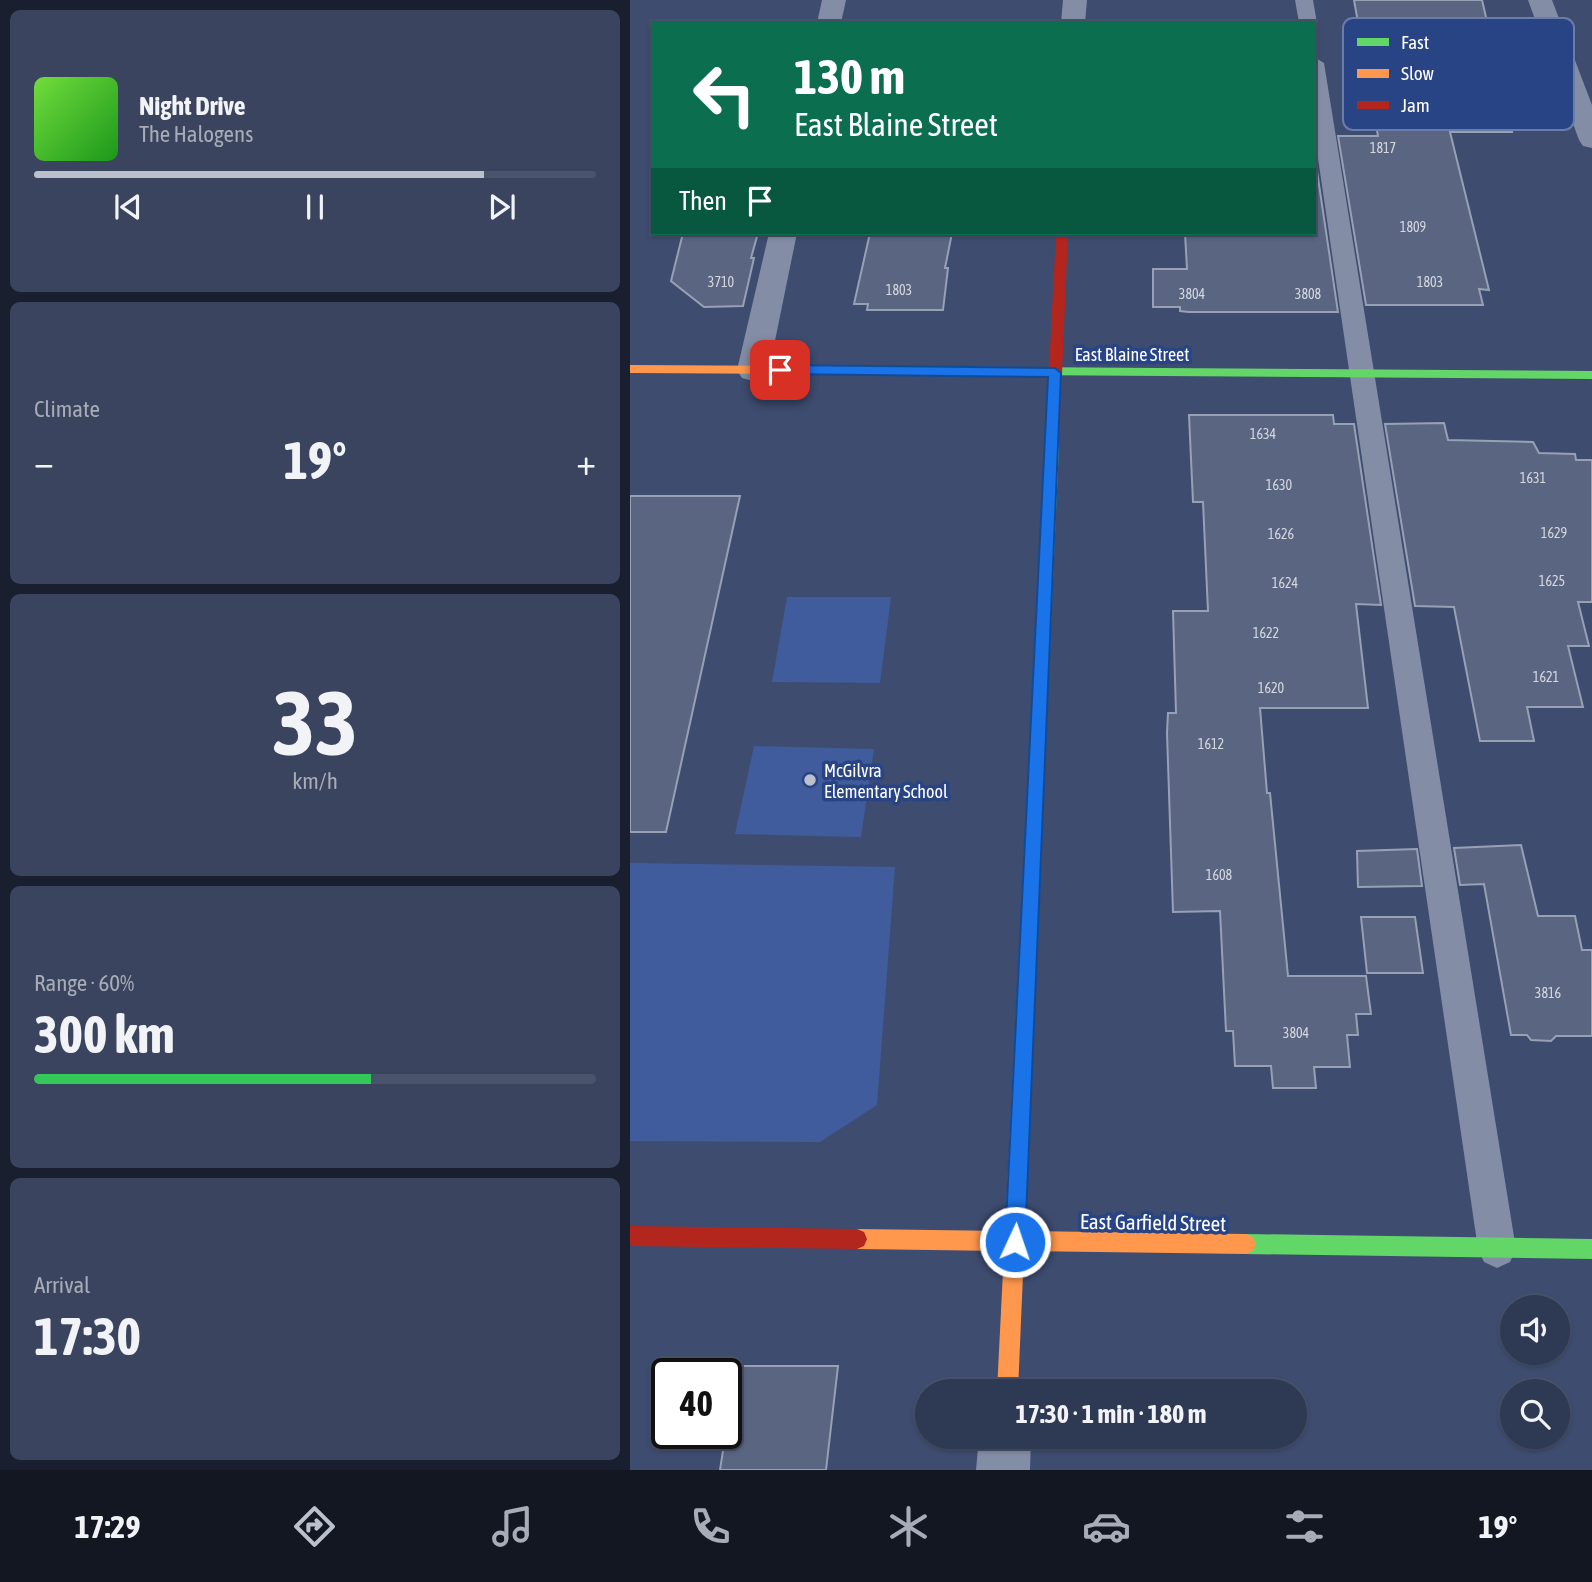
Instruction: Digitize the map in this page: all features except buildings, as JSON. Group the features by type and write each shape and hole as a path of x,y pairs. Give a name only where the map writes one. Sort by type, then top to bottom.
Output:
{"street":[{"path":"829,21 834,0"},
{"path":"1073,21 1075,0"},
{"path":"1540,0 1547,18"},
{"path":"1574,92 1592,140"},
{"path":"753,370 783,235"},
{"path":"1008,1379 1062,235"},
{"name":"East Blaine Street","path":"630,369 1592,375"},
{"name":"East Garfield Street","path":"630,1236 1592,1249"},
{"path":"1003,1470 1004,1449"}],"lane":[{"path":"1304,0 1308,21"},
{"path":"1316,75 1497,1249"}],"shaded area":[{"path":"787,597 891,597 880,683 772,682"},
{"path":"754,746 874,749 861,837 735,834"},
{"path":"630,863 895,867 877,1105 820,1142 630,1141"}],"traffic: fast":[{"path":"1016,371 1592,375"},
{"path":"1022,1071 1052,446"},
{"path":"1246,1244 1592,1249"}],"traffic: slow":[{"path":"630,369 1016,371"},
{"path":"1008,1379 1022,1071"},
{"path":"857,1239 1246,1244"}],"traffic: jam":[{"path":"1052,446 1062,235"},
{"path":"630,1236 857,1239"}],"place":[{"name":"McGilvra Elementary School","path":"810,780"}],"route":[{"path":"780,370 1055,373 1015,1242"}]}
